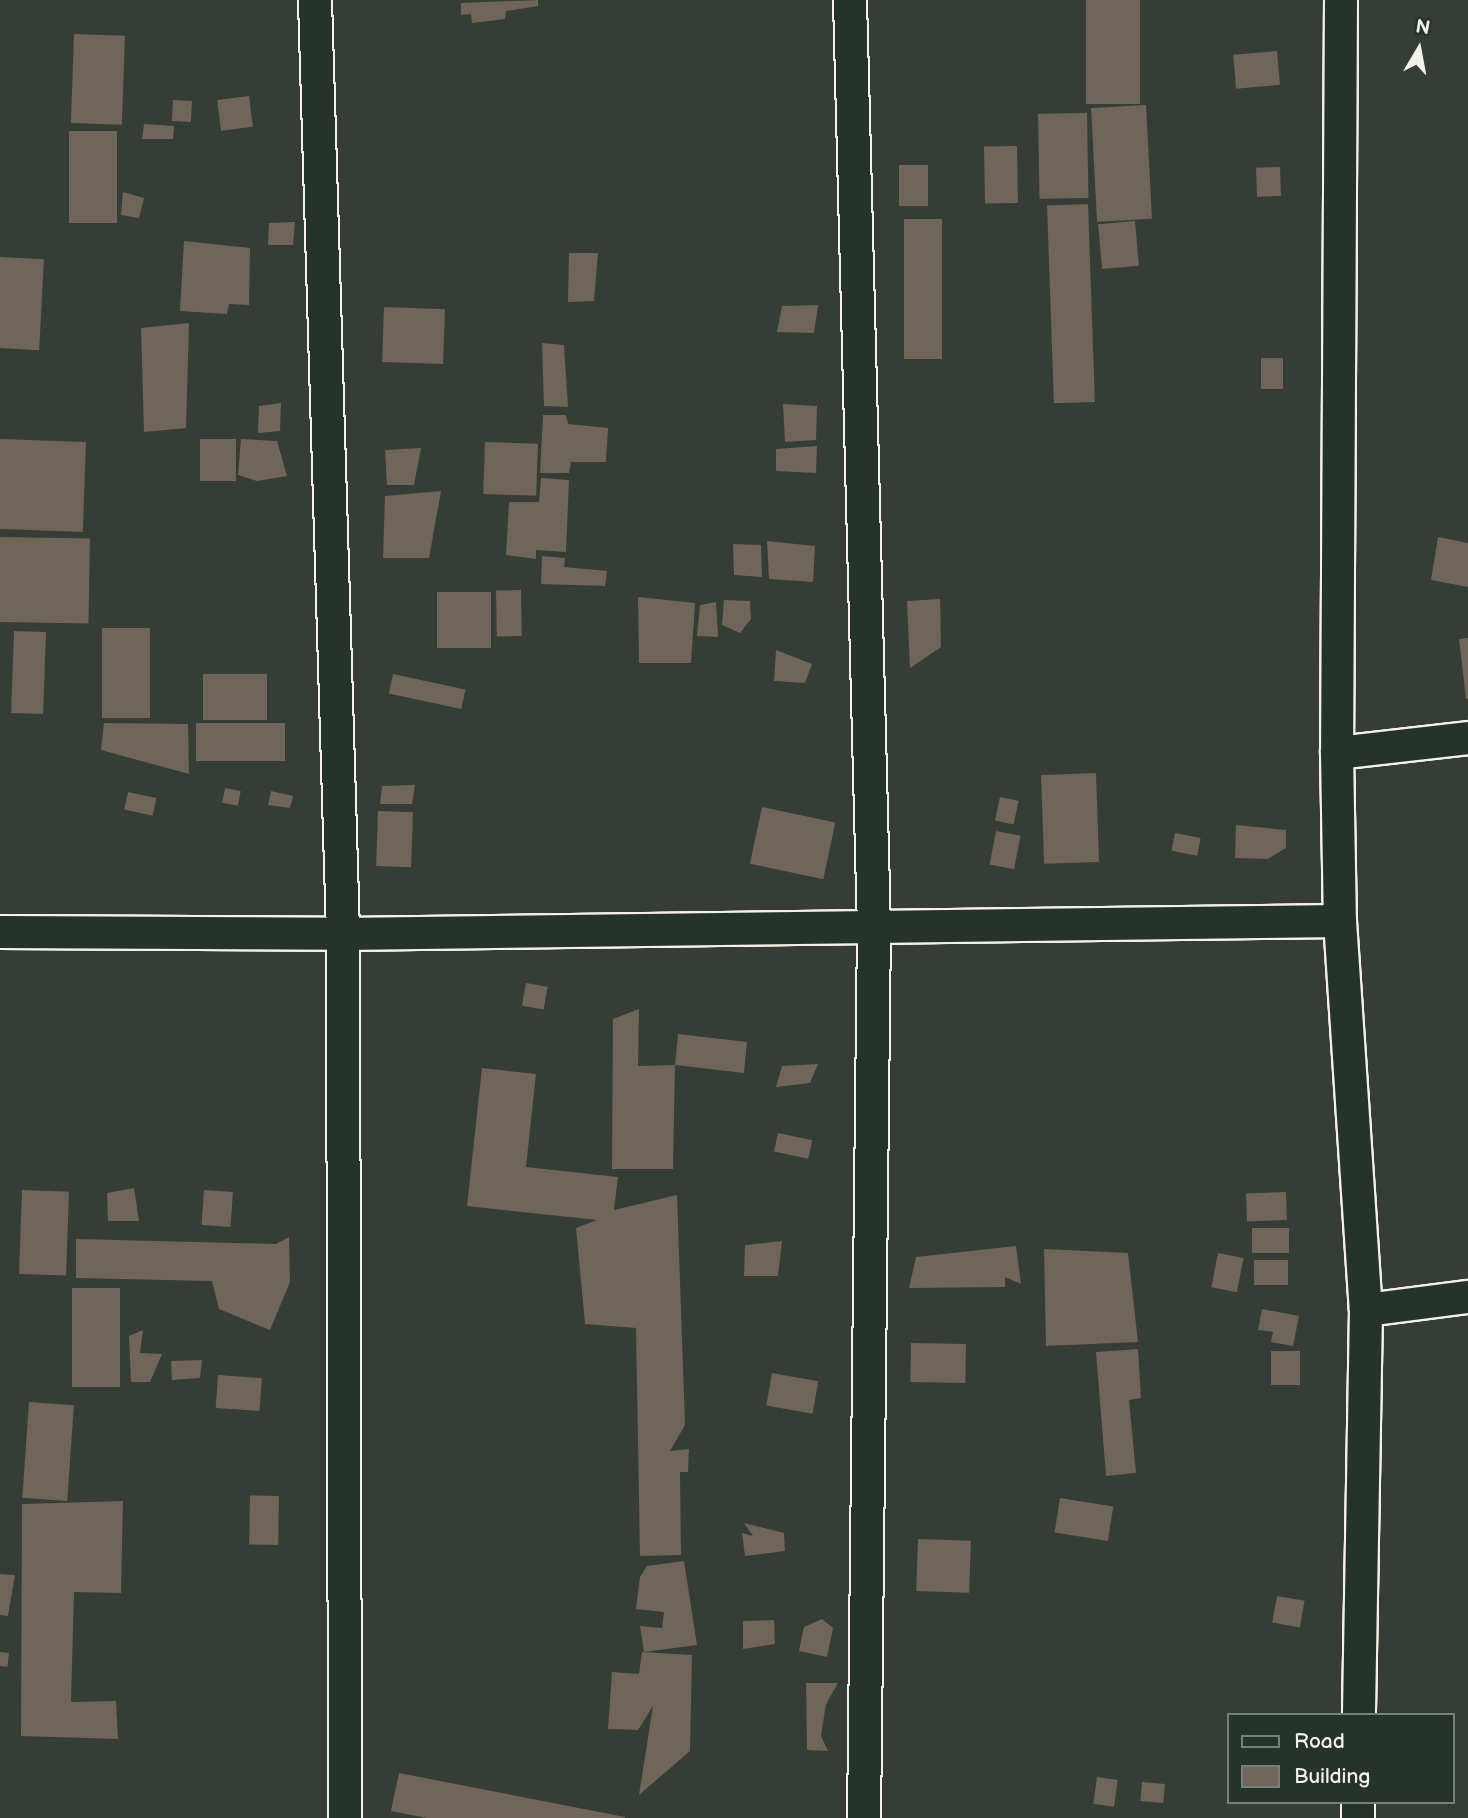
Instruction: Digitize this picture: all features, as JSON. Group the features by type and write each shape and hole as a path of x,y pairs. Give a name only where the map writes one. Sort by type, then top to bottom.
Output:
{"street":[{"path":"315,0 343,934 345,1818"},
{"path":"850,0 874,926 864,1818"},
{"path":"1341,0 1337,753 1340,921 1366,1310 1359,1713"},
{"path":"1337,753 1468,737"},
{"path":"0,932 343,934 1340,921"},
{"path":"1366,1310 1468,1297"}],"building":[{"path":"538,0 538,6 506,11 505,19 472,23 471,14 461,15 461,3"},
{"path":"1086,0 1140,0 1140,104 1086,104"},
{"path":"74,34 125,36 122,125 71,123"},
{"path":"1277,51 1280,85 1236,89 1233,55"},
{"path":"249,96 253,127 221,131 217,100"},
{"path":"173,100 192,101 191,122 172,121"},
{"path":"1146,105 1152,219 1097,222 1091,108"},
{"path":"1087,113 1088,198 1039,199 1038,114"},
{"path":"144,124 174,126 173,139 142,139"},
{"path":"69,131 117,131 117,223 69,223"},
{"path":"1017,146 1018,203 985,204 984,147"},
{"path":"899,165 928,165 928,206 899,206"},
{"path":"1280,167 1281,196 1257,197 1256,168"},
{"path":"123,192 144,198 139,218 121,215"},
{"path":"1088,204 1095,402 1054,403 1047,205"},
{"path":"904,219 942,219 942,359 904,359"},
{"path":"1135,221 1139,266 1102,269 1098,224"},
{"path":"295,222 293,245 268,245 269,223"},
{"path":"184,241 250,248 249,305 229,304 227,314 180,311"},
{"path":"569,253 598,253 594,301 568,302"},
{"path":"0,257 44,259 39,350 0,348"},
{"path":"818,305 814,333 777,332 782,306"},
{"path":"384,307 445,309 443,364 382,362"},
{"path":"189,323 186,428 144,432 141,328"},
{"path":"542,343 564,345 568,407 544,406"},
{"path":"1261,358 1283,358 1283,389 1261,389"},
{"path":"281,403 280,431 258,433 259,406"},
{"path":"783,404 817,406 816,440 785,442"},
{"path":"543,415 566,415 568,424 608,428 606,462 571,462 569,473 540,473"},
{"path":"0,439 86,442 83,532 0,529"},
{"path":"200,439 236,439 236,481 200,481"},
{"path":"241,439 277,441 287,476 257,481 238,475"},
{"path":"485,442 538,444 536,496 483,494"},
{"path":"817,446 816,473 776,471 776,449"},
{"path":"421,448 414,485 387,485 385,450"},
{"path":"541,478 569,480 566,552 536,550 536,559 506,555 509,502 539,502"},
{"path":"441,491 429,558 383,558 385,496"},
{"path":"0,537 90,539 89,624 0,622"},
{"path":"1438,537 1468,543 1468,587 1431,580"},
{"path":"767,541 815,546 813,582 769,579"},
{"path":"733,544 761,545 762,577 734,575"},
{"path":"542,556 565,558 564,567 607,571 605,586 541,584"},
{"path":"496,590 521,590 522,636 497,636"},
{"path":"437,592 491,592 491,648 437,648"},
{"path":"638,597 695,603 691,663 639,663"},
{"path":"940,599 941,647 910,668 907,601"},
{"path":"724,600 750,601 751,619 740,633 722,625"},
{"path":"716,602 718,637 697,636 700,605"},
{"path":"102,628 150,628 150,718 102,718"},
{"path":"14,631 46,632 43,714 11,713"},
{"path":"1468,638 1468,699 1466,699 1459,639"},
{"path":"776,650 812,664 805,683 774,681"},
{"path":"203,674 267,674 267,720 203,720"},
{"path":"393,674 465,689 461,709 389,694"},
{"path":"104,723 188,724 189,774 101,750"},
{"path":"196,723 285,723 285,761 196,761"},
{"path":"1096,773 1099,862 1044,864 1041,775"},
{"path":"415,785 412,804 380,804 382,786"},
{"path":"225,788 241,791 238,806 222,803"},
{"path":"271,791 293,796 290,808 268,805"},
{"path":"128,792 156,798 153,816 124,810"},
{"path":"1000,797 1019,801 1014,824 995,820"},
{"path":"762,807 835,823 823,879 750,864"},
{"path":"378,811 413,812 411,867 376,866"},
{"path":"1236,825 1286,830 1286,848 1268,859 1235,858"},
{"path":"996,831 1021,836 1014,869 990,864"},
{"path":"1175,833 1201,838 1197,856 1172,851"},
{"path":"526,983 548,987 544,1009 522,1006"},
{"path":"639,1009 638,1066 675,1065 673,1169 612,1169 613,1019"},
{"path":"678,1034 747,1042 744,1073 675,1065"},
{"path":"818,1064 810,1083 776,1087 782,1066"},
{"path":"482,1068 536,1074 526,1167 618,1177 614,1210 677,1195 685,1425 670,1451 689,1449 688,1472 680,1472 681,1555 640,1556 636,1328 585,1324 576,1228 597,1220 467,1206"},
{"path":"778,1133 812,1140 808,1159 774,1152"},
{"path":"134,1188 139,1221 108,1221 107,1193"},
{"path":"22,1190 69,1192 66,1276 19,1274"},
{"path":"204,1190 233,1192 230,1227 202,1225"},
{"path":"1286,1192 1287,1220 1247,1221 1246,1193"},
{"path":"1252,1228 1289,1228 1289,1253 1252,1253"},
{"path":"289,1237 290,1282 270,1330 219,1309 212,1281 76,1278 76,1239 276,1244"},
{"path":"782,1241 778,1276 744,1276 745,1245"},
{"path":"1016,1246 1021,1284 1005,1277 1005,1287 909,1288 916,1257"},
{"path":"1044,1249 1128,1253 1138,1342 1046,1346"},
{"path":"1218,1253 1244,1258 1237,1292 1211,1287"},
{"path":"1254,1260 1288,1260 1288,1285 1254,1285"},
{"path":"72,1288 120,1288 120,1387 72,1387"},
{"path":"1262,1309 1299,1316 1293,1346 1271,1342 1273,1332 1258,1330"},
{"path":"143,1330 140,1353 162,1354 150,1382 131,1382 129,1336"},
{"path":"911,1343 966,1344 965,1383 910,1382"},
{"path":"1138,1349 1141,1398 1129,1400 1136,1473 1106,1476 1096,1352"},
{"path":"1271,1351 1300,1351 1300,1385 1271,1385"},
{"path":"202,1360 200,1378 172,1380 171,1361"},
{"path":"772,1373 818,1381 813,1414 766,1405"},
{"path":"218,1375 262,1378 260,1411 216,1408"},
{"path":"29,1402 74,1405 67,1501 22,1498"},
{"path":"250,1495 279,1496 278,1545 249,1544"},
{"path":"1060,1498 1113,1506 1108,1541 1055,1533"},
{"path":"123,1501 121,1593 74,1592 71,1702 116,1701 118,1739 21,1736 22,1504"},
{"path":"744,1523 784,1533 785,1551 745,1556 742,1533 753,1536"},
{"path":"918,1539 971,1541 969,1593 916,1591"},
{"path":"684,1561 697,1645 644,1652 640,1626 662,1628 664,1612 636,1609 640,1577 647,1566"},
{"path":"0,1574 15,1575 8,1616 0,1615"},
{"path":"1277,1596 1305,1601 1300,1627 1272,1623"},
{"path":"822,1619 833,1628 827,1657 799,1651 804,1627"},
{"path":"774,1620 775,1644 743,1649 743,1621"},
{"path":"0,1652 9,1653 7,1667 0,1666"},
{"path":"642,1652 692,1655 690,1751 639,1795 653,1706 638,1730 608,1729 612,1672 639,1674"},
{"path":"806,1683 838,1683 826,1704 821,1736 828,1751 807,1750"},
{"path":"399,1773 625,1818 427,1818 391,1811"},
{"path":"1097,1777 1118,1780 1114,1807 1093,1804"},
{"path":"1142,1782 1165,1784 1163,1803 1140,1801"}]}
